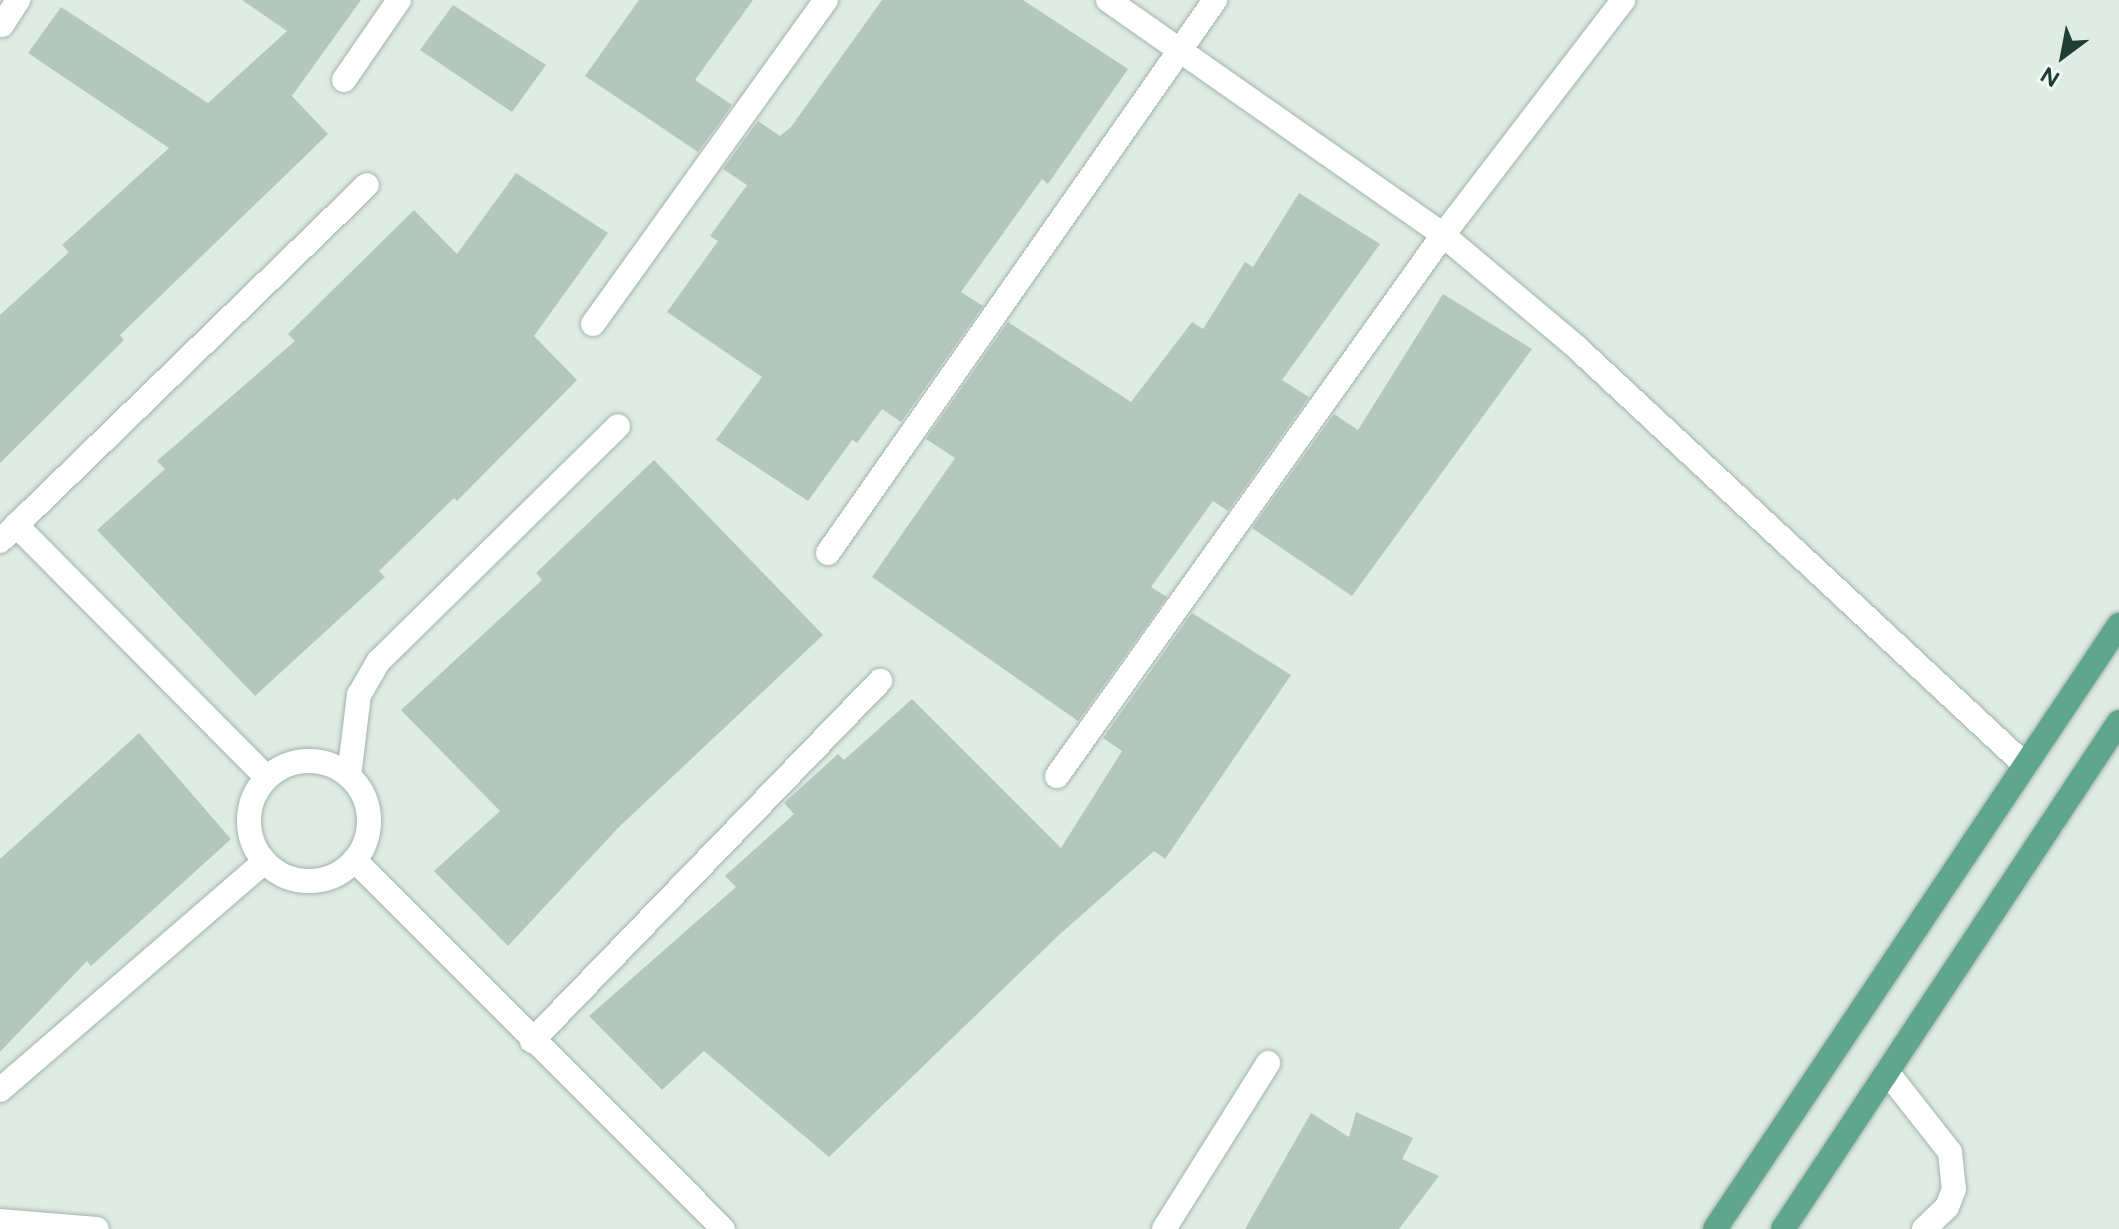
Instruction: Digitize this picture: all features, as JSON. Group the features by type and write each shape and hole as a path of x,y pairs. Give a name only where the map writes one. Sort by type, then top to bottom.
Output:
{"main road":[{"path":"1715,1229 2119,625"},
{"path":"1783,1229 2119,722"}],"lane":[{"path":"2,25 18,0"},
{"path":"344,80 399,0"},
{"path":"593,324 826,0"},
{"path":"1108,0 1443,235 1574,345 2025,765"},
{"path":"828,553 1215,0"},
{"path":"1057,776 1443,235 1623,0"},
{"path":"267,778 8,533 367,185"},
{"path":"349,776 359,695 379,661 618,426"},
{"path":"532,1041 880,681"},
{"path":"298,762 333,766 349,776 368,807 365,844 355,860 321,880 300,881 264,862 249,828 249,809 267,778 298,762"},
{"path":"355,860 532,1041 723,1229"},
{"path":"0,1090 264,862"},
{"path":"1164,1229 1268,1063"},
{"path":"1887,1072 1950,1152 1954,1189 1947,1207 1924,1229"},
{"path":"0,1221 97,1229"}],"building":[{"path":"242,0 361,0 292,96 328,134 120,335 124,340 0,463 0,315 69,252 62,245 169,148 28,53 61,7 208,103 287,31"},
{"path":"639,0 753,0 695,80 732,105 698,152 585,76"},
{"path":"882,0 1023,0 1128,69 1048,184 1042,179 961,292 983,306 901,422 882,409 857,443 852,440 808,501 716,440 762,377 667,312 718,241 710,236 747,185 723,169 758,121 780,136 791,127"},
{"path":"453,5 546,65 512,112 420,50"},
{"path":"516,173 608,233 534,336 577,380 457,501 454,498 379,571 385,577 255,696 97,530 165,469 157,461 295,341 288,334 414,210 457,254"},
{"path":"1299,193 1380,244 1282,380 1309,397 1228,511 1213,501 1151,587 1167,597 1078,721 872,577 955,458 926,439 1008,322 1131,402 1192,322 1203,329 1245,262 1253,267"},
{"path":"1443,294 1532,349 1352,596 1252,528 1334,414 1358,430"},
{"path":"654,460 823,635 619,827 508,946 434,871 500,811 401,710 542,580 536,573"},
{"path":"1192,613 1291,675 1165,859 1154,851 1059,935 829,1157 704,1051 662,1090 589,1016 736,887 725,876 794,814 784,803 838,754 844,760 912,699 1061,848 1122,751 1103,738"},
{"path":"139,733 231,839 91,966 87,961 0,1052 0,859"},
{"path":"1356,1112 1413,1138 1402,1159 1439,1176 1399,1229 1245,1229 1311,1113 1349,1137"}]}
